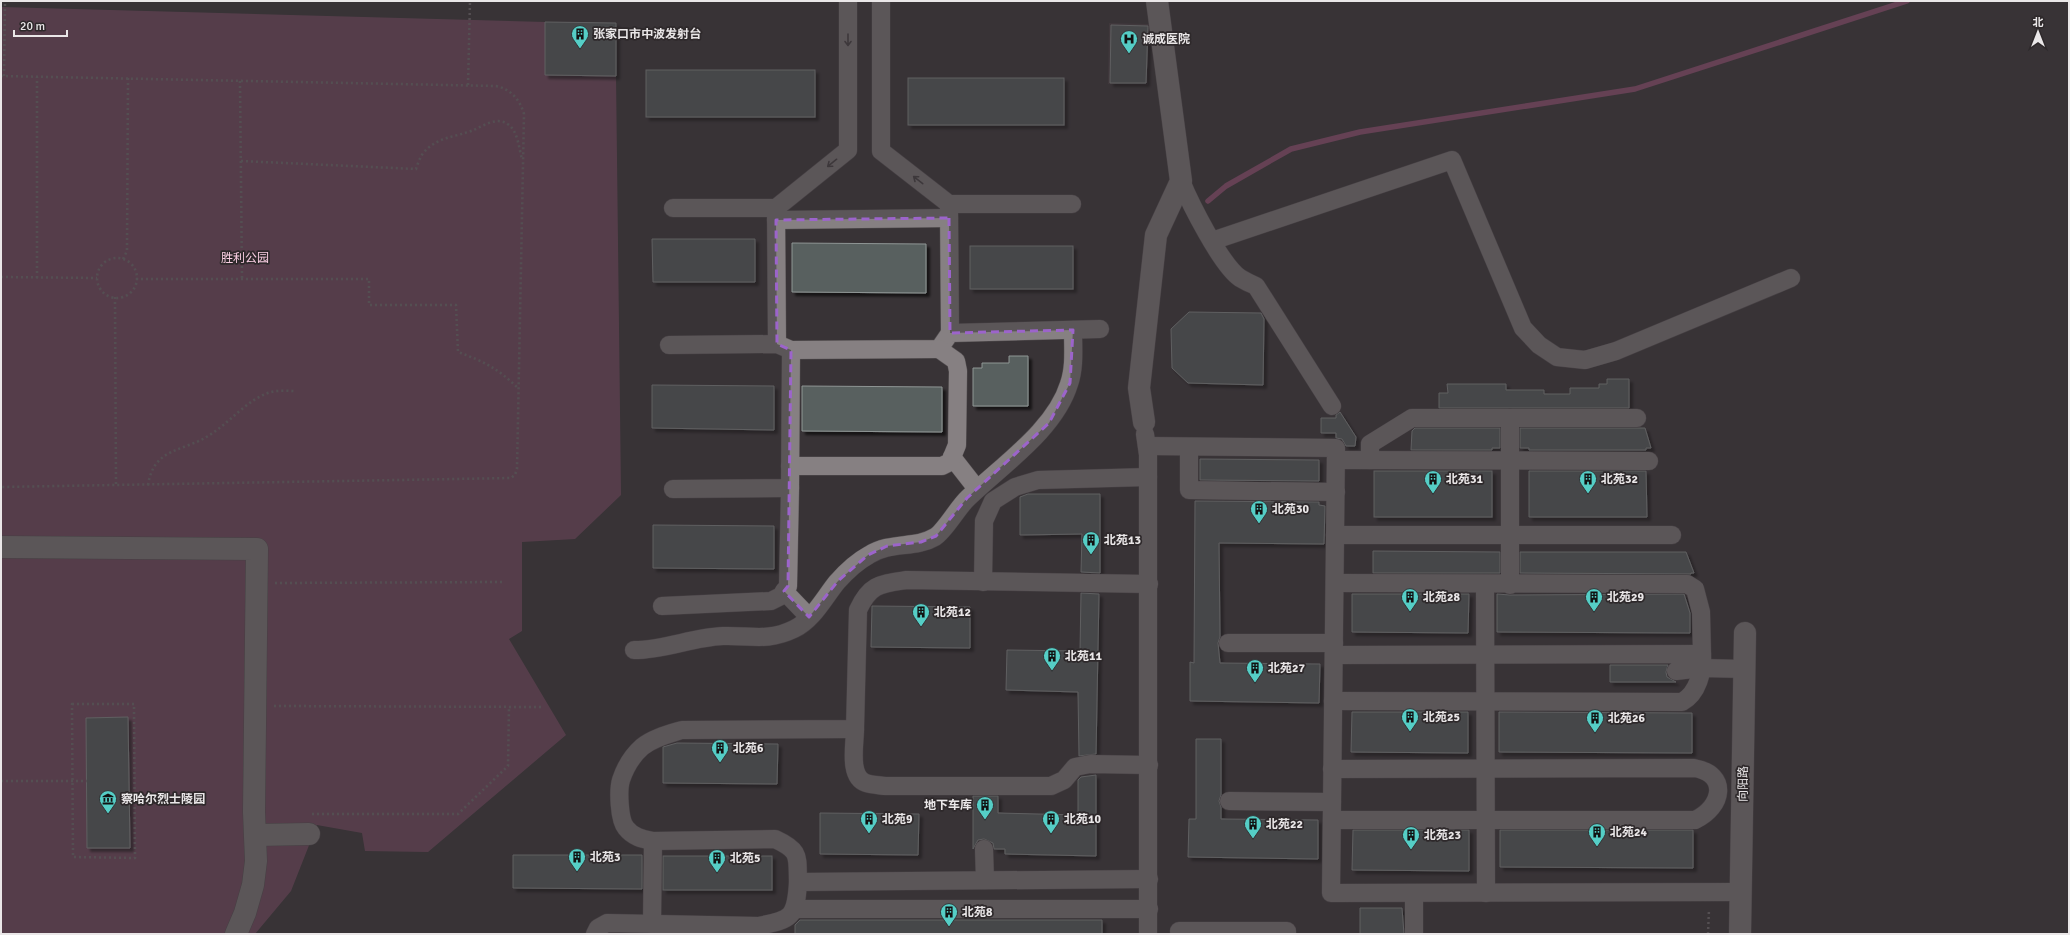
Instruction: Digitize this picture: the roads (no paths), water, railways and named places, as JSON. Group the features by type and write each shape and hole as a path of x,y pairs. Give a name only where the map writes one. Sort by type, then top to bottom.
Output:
{"street":[{"path":"776,214 848,150 848,1"},
{"path":"881,1 881,151 949,211 950,333 939,349"},
{"path":"1157,1 1182,181 1190,204 1212,241 1239,277 1256,286 1332,406"},
{"path":"1212,241 1452,160 1523,328 1539,345 1557,357 1584,360 1616,351 1791,278"},
{"path":"1148,934 1148,477 1147,446 1139,388 1156,235 1182,181"},
{"path":"673,208 776,214 949,211 1072,204"},
{"path":"662,606 771,601 781,596 788,586 790,466 776,214"},
{"path":"634,650 652,650 683,642 724,636 769,638 795,628 809,617 838,581 868,555 887,546 921,542 936,536 955,511 977,489 1049,423 1062,402 1070,383 1073,360 1073,330"},
{"path":"950,333 1100,330"},
{"path":"669,345 939,349 956,361 958,371 957,445 950,462 942,466 790,466"},
{"path":"1370,460 1370,444 1412,418 1637,418"},
{"path":"1510,418 1510,585"},
{"path":"1147,446 1336,448 1331,893 1414,894 1741,892"},
{"path":"1189,447 1189,490 1336,492"},
{"path":"952,458 977,489"},
{"path":"1336,460 1649,461"},
{"path":"982,582 984,521 993,501 1015,487 1038,480 1148,477"},
{"path":"673,489 790,488"},
{"path":"1335,534 1672,535"},
{"path":"1,547 257,549 254,812 256,861 253,884 245,913 236,934"},
{"path":"1149,584 907,580 882,584 865,595 858,610 854,766 856,774 865,783 885,786 1051,786 1064,780 1075,767 1090,764 1149,765"},
{"path":"1333,701 1682,702 1689,698 1694,692 1702,661 1700,605 1695,589 1687,584 1485,585 1335,582"},
{"path":"1485,585 1486,893"},
{"path":"784,591 809,617"},
{"name":"向阳路","path":"1740,934 1745,633"},
{"path":"1228,643 1334,649 1702,661 1744,669"},
{"path":"1676,671 1702,661"},
{"path":"595,934 598,928 607,923 758,926 779,922 792,915 797,902 797,856 791,847 775,839 652,841 638,838 625,827 620,811 621,781 630,760 643,746 662,736 682,730 855,729"},
{"path":"1332,769 1694,768 1705,770 1714,776 1718,790 1713,806 1704,815 1695,820 1332,820"},
{"path":"1718,790 1742,790"},
{"path":"1229,801 1332,802"},
{"path":"256,835 309,834"},
{"path":"652,841 652,924"},
{"path":"984,849 984,880"},
{"path":"798,882 1149,879"},
{"path":"1414,894 1414,934"},
{"path":"794,909 1149,908"},
{"path":"1180,930 1287,931 1287,934"}],"waterway":[{"path":"1208,201 1226,186 1291,149 1360,132 1635,89 1907,1"}],"place":[{"name":"张家口市中波发射台","path":"580,49"},
{"name":"诚成医院","path":"1129,54"},
{"name":"北苑31","path":"1433,494"},
{"name":"北苑32","path":"1588,494"},
{"name":"北苑30","path":"1259,524"},
{"name":"北苑13","path":"1091,555"},
{"name":"北苑28","path":"1410,612"},
{"name":"北苑29","path":"1594,612"},
{"name":"北苑12","path":"921,627"},
{"name":"北苑11","path":"1052,671"},
{"name":"北苑27","path":"1255,683"},
{"name":"北苑25","path":"1410,732"},
{"name":"北苑26","path":"1595,733"},
{"name":"北苑6","path":"720,763"},
{"name":"察哈尔烈士陵园","path":"108,814"},
{"name":"地下车库","path":"985,820"},
{"name":"北苑9","path":"869,834"},
{"name":"北苑10","path":"1051,834"},
{"name":"北苑22","path":"1253,839"},
{"name":"北苑24","path":"1597,847"},
{"name":"北苑23","path":"1411,850"},
{"name":"北苑3","path":"577,872"},
{"name":"北苑5","path":"717,873"},
{"name":"北苑8","path":"949,927"}],"park label":[{"name":"胜利公园","path":"245,258"}]}
